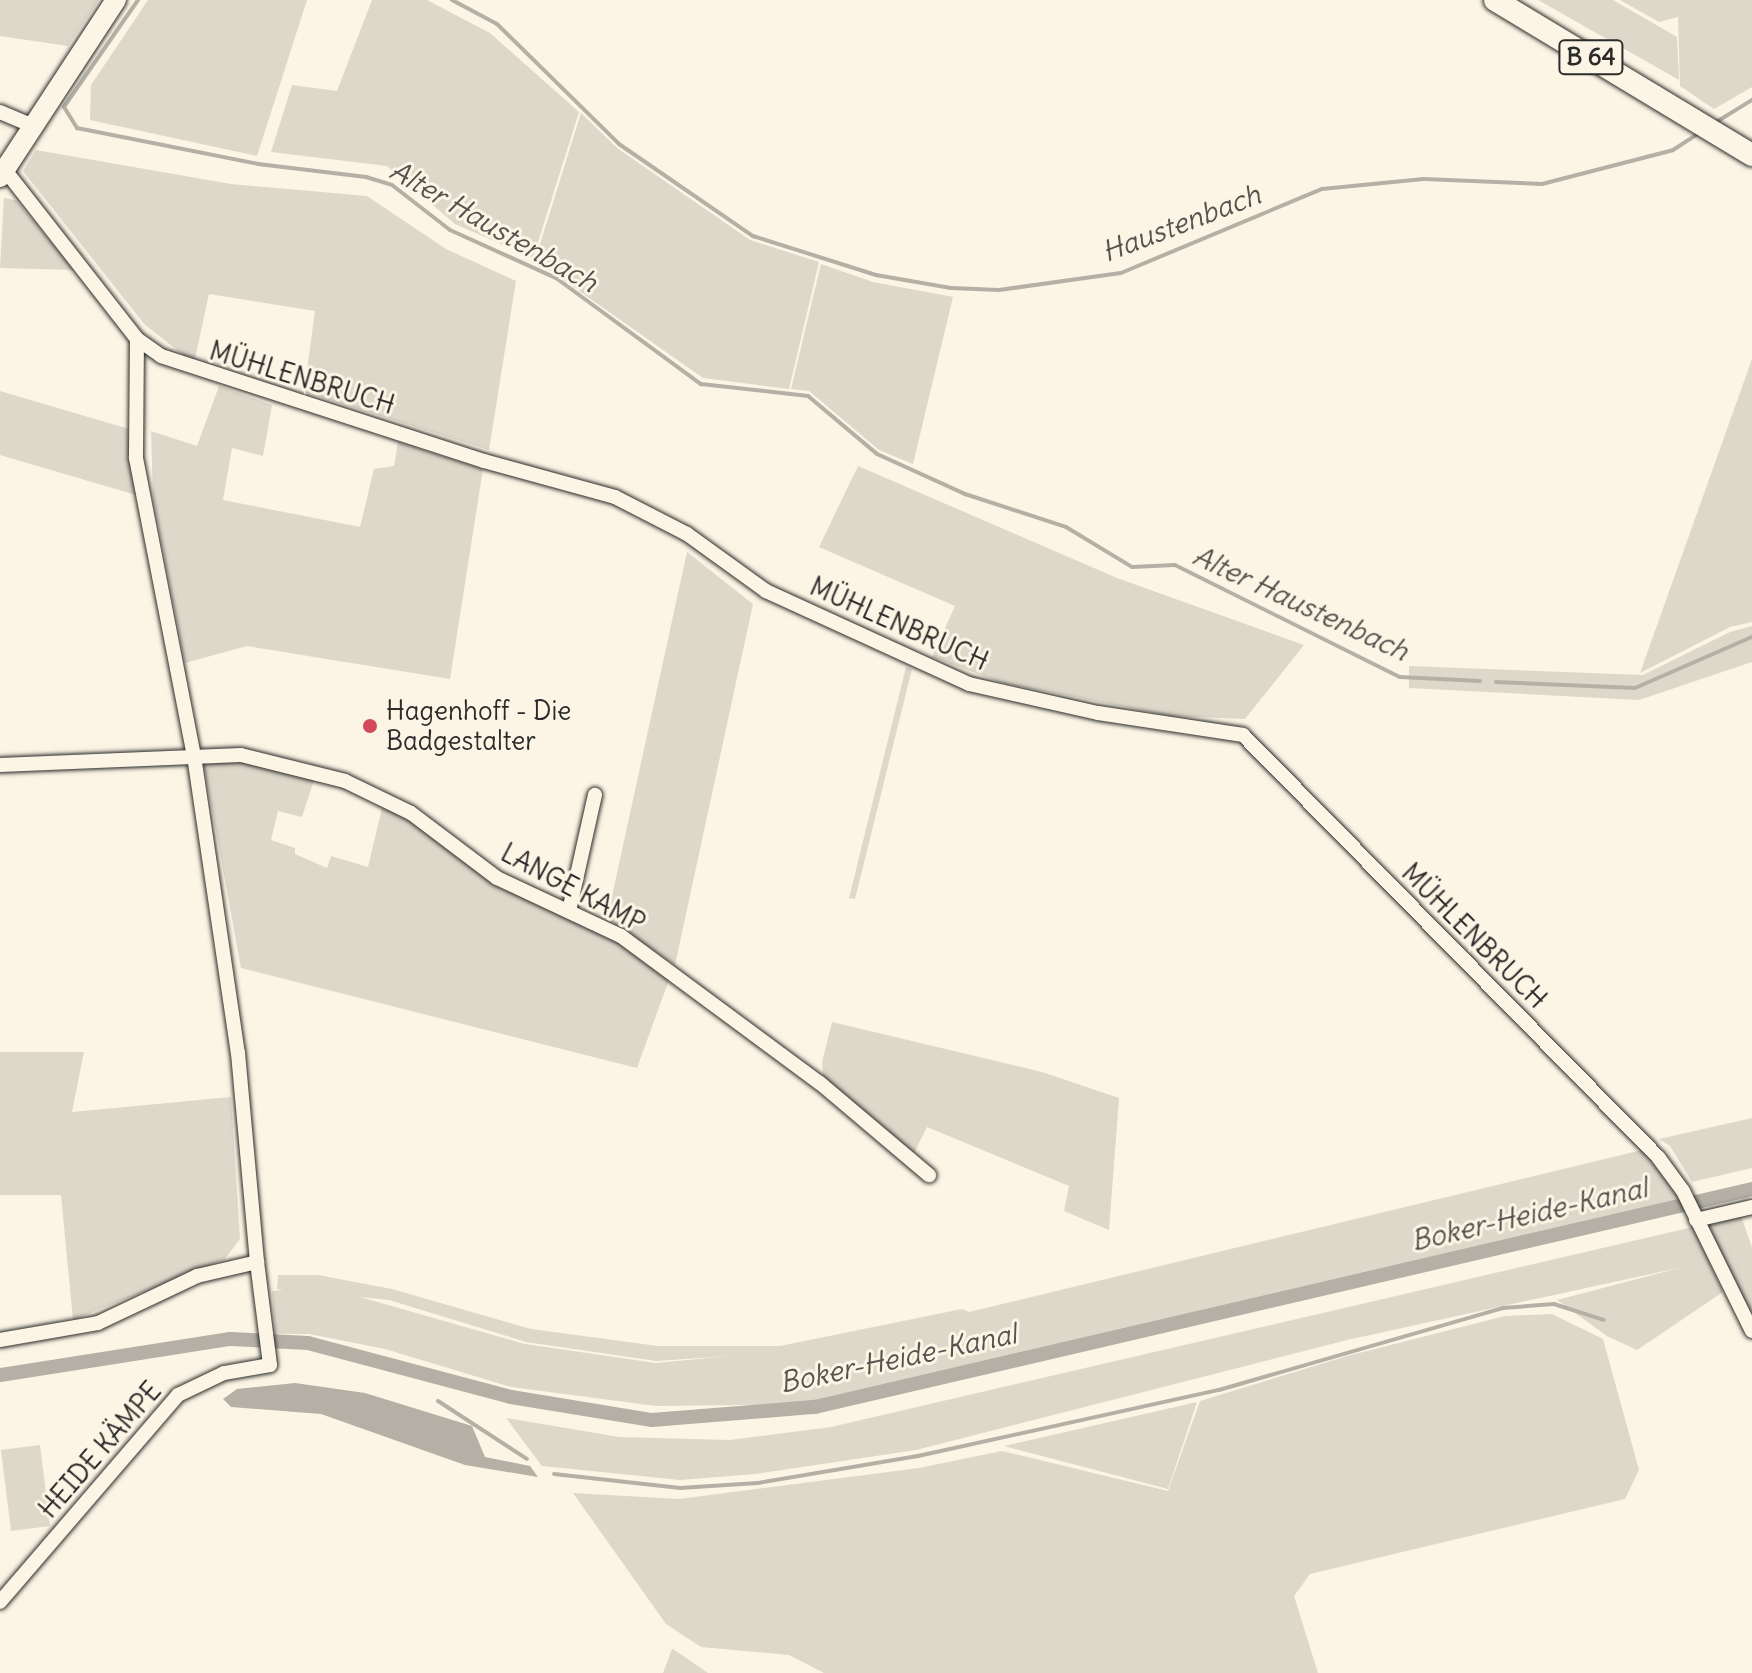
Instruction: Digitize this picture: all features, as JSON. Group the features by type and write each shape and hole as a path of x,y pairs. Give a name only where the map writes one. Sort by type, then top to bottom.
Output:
{"main road":[{"name":"B 64","path":"1495,0 1752,155"}],"street":[{"path":"2,174 116,0"},
{"path":"0,112 33,126"},
{"name":"MÜHLENBRUCH","path":"2,174 137,339 187,368 629,502 687,534 766,591 969,684 1098,713 1243,735 1658,1157 1683,1191 1752,1331"},
{"path":"0,1340 98,1323 197,1276 257,1262 238,1053 194,756 136,458 137,339"},
{"name":"LANGE KAMP","path":"0,765 241,755 345,781 411,813 497,878 621,936 696,990 929,1175"},
{"path":"569,911 595,795"},
{"path":"1696,1220 1752,1207"},
{"name":"HEIDE KÄMPE","path":"0,1602 178,1395 224,1373 270,1365 257,1262"}],"shaded area":[{"path":"0,0 99,0 68,46 0,36"},
{"path":"148,0 307,0 257,156 90,120 91,85"},
{"path":"372,0 427,0 490,33 579,112 533,258 455,224 387,166 271,152 292,85 337,91"},
{"path":"1538,0 1613,0 1677,37 1679,80"},
{"path":"1620,0 1752,0 1752,87 1714,109 1680,86 1678,17 1659,22"},
{"path":"581,113 617,148 750,240 819,262 789,389 703,378 535,260"},
{"path":"36,150 231,184 367,196 446,249 516,281 489,450 304,392 315,311 209,294 194,363 145,325 23,171"},
{"path":"4,198 16,200 74,270 0,268"},
{"path":"821,264 873,282 953,297 913,464 879,450 809,391 791,389"},
{"path":"1752,359 1752,622 1730,627 1640,673"},
{"path":"219,386 272,405 263,456 232,448 223,500 360,527 374,469 394,466 398,442 483,469 450,679 247,646 185,663 153,496 151,431 197,446"},
{"path":"0,391 129,429 136,495 0,455"},
{"path":"858,466 1117,578 1304,645 1245,719 1171,716 1003,683 932,657 955,606 819,547"},
{"path":"687,552 753,604 675,965 607,919"},
{"path":"1752,626 1752,662 1639,700 1409,688 1409,666 1643,675 1730,632"},
{"path":"906,667 912,669 855,899 849,898"},
{"path":"241,759 316,774 302,817 278,811 271,840 295,848 295,854 327,868 331,856 368,867 383,804 409,816 496,882 618,941 670,977 637,1068 241,968 203,760"},
{"path":"832,1022 1042,1072 1119,1098 1109,1230 1064,1211 1069,1186 927,1127 913,1155 824,1082 822,1062"},
{"path":"0,1052 84,1052 72,1112 231,1097 240,1239 225,1259 73,1320 61,1195 0,1195"},
{"path":"1752,1118 1752,1168 1692,1182 1670,1146 1659,1139"},
{"path":"1642,1150 1682,1200 816,1404 656,1406 511,1387 385,1349 309,1334 275,1334 272,1291 283,1290 277,1289 278,1275 318,1275 392,1289 531,1329 658,1346 780,1346 962,1309 969,1312","holes":["360,1297 389,1300 526,1342 656,1361 730,1356 656,1363 525,1344"]},
{"path":"1741,1216 1752,1247 1752,1311 1748,1314 1704,1222"},
{"path":"1693,1227 1723,1292 1637,1350 1607,1336 1557,1300 1683,1267 1347,1340 916,1450 755,1474 680,1480 542,1466 506,1418 619,1437 730,1440 831,1427"},
{"path":"1552,1314 1603,1339 1639,1470 1625,1499 1310,1574 1294,1596 1318,1673 824,1673 789,1655 701,1647 666,1624 573,1493 679,1499 919,1468 1002,1451 1168,1491 1200,1401 1347,1356 1505,1316"},
{"path":"295,1383 365,1393 472,1426 485,1457 530,1466 538,1477 465,1465 321,1414 231,1407 223,1399 237,1389"},
{"path":"1197,1402 1168,1489 1004,1446"},
{"path":"40,1445 50,1526 11,1531 1,1450"},
{"path":"673,1649 708,1673 663,1673"}],"waterway":[{"name":"Alter Haustenbach","path":"138,0 64,107 77,128 258,164 366,177 392,185 450,230 556,278 701,384 808,396 877,454 965,494 1066,527 1132,567 1175,565 1400,677 1480,681"},
{"name":"Haustenbach","path":"452,0 497,24 619,144 753,236 876,275 951,288 999,290 1121,273 1322,189 1424,179 1542,184 1673,150 1699,133"},
{"name":"Haustenbach","path":"1713,124 1752,100"},
{"name":"Alter Haustenbach","path":"1496,682 1635,688 1752,637"},
{"name":"Boker-Heide-Kanal","path":"0,1375 230,1339 308,1343 511,1397 652,1420 815,1407 1752,1189"},
{"path":"554,1474 680,1488 758,1483 918,1456 1219,1390 1503,1308 1554,1304 1604,1320"},
{"path":"438,1401 527,1459"}],"place":[{"name":"Hagenhoff - Die Badgestalter","path":"370,726"}]}
